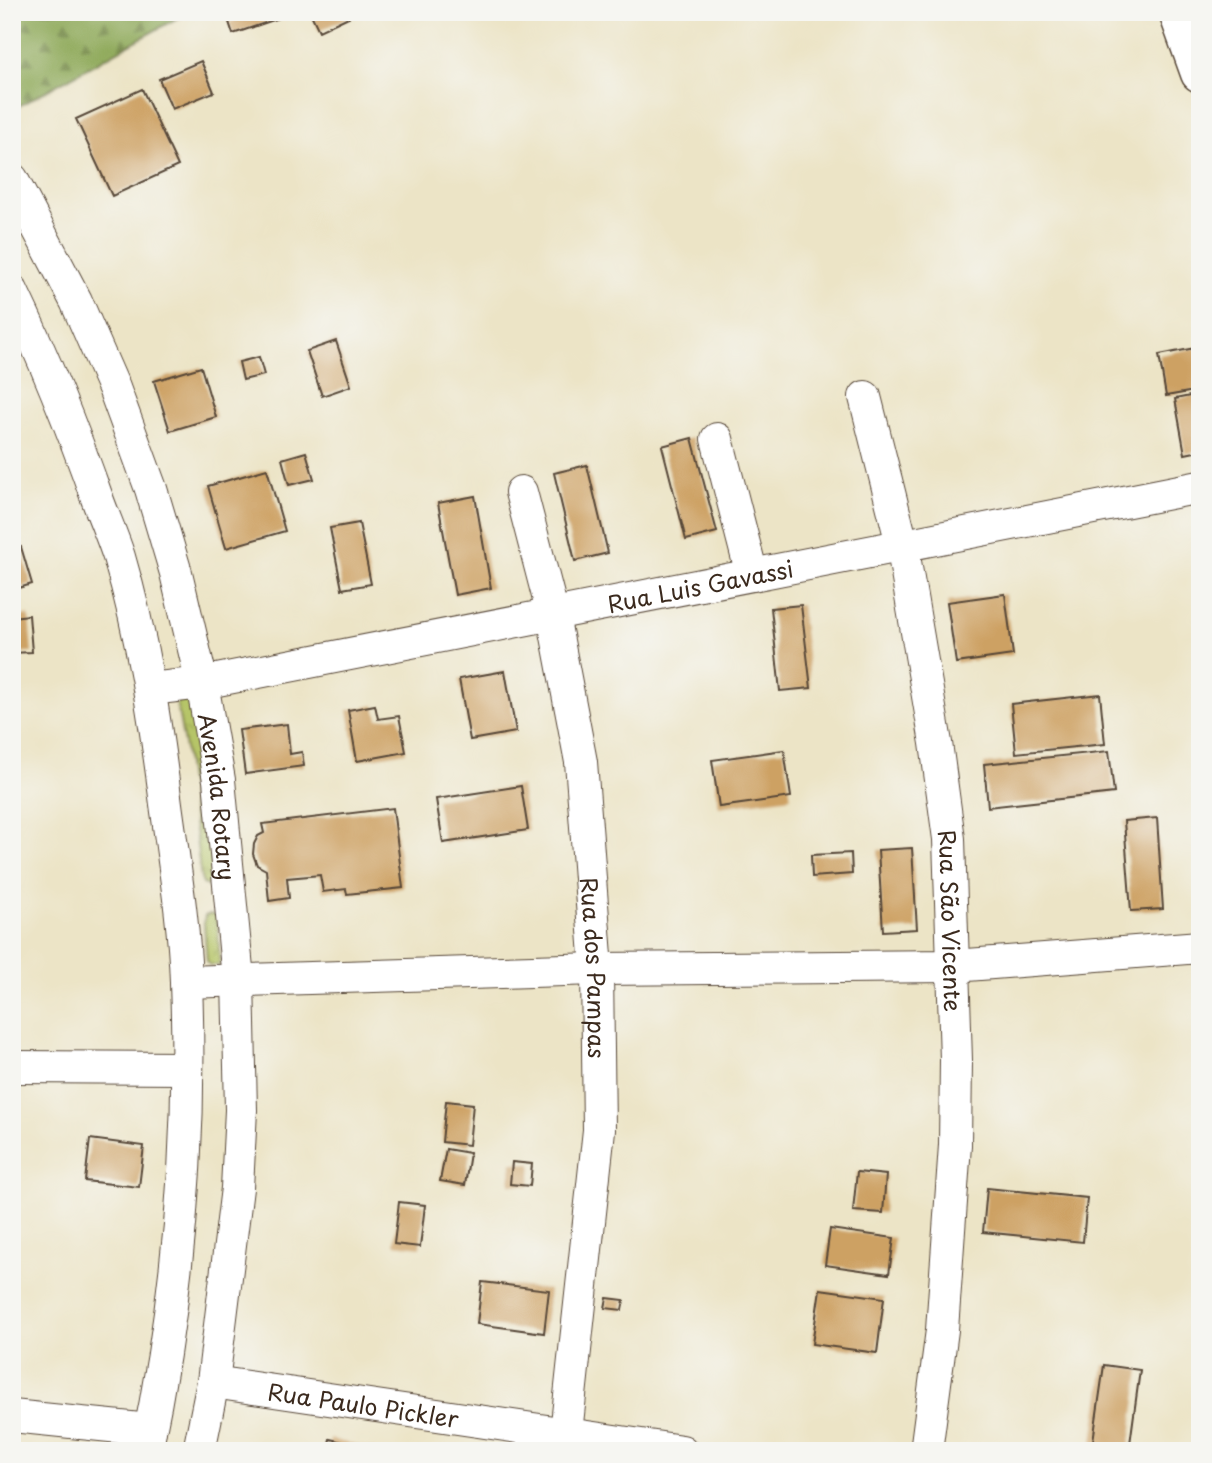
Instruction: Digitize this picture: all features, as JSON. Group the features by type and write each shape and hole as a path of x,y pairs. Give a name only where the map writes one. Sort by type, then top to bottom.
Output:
{"street":[{"path":"1178,12 1200,73"},
{"name":"Avenida Rotary","path":"12,178 76,301 123,413 151,489 176,573 202,683 219,780 238,979 242,1110 237,1188 213,1382 199,1451"},
{"path":"12,291 36,340 61,402 118,556 137,626 150,689 180,903 186,982 187,1068 185,1159 173,1298 148,1441 12,1416"},
{"name":"Rua São Vicente","path":"866,397 902,544 936,743 949,839 956,1060 954,1158 943,1330 926,1451"},
{"path":"717,439 752,575"},
{"name":"Rua Luis Gavassi","path":"150,689 202,683 1200,487"},
{"name":"Rua dos Pampas","path":"521,492 553,615 581,762 597,969 599,1130 566,1443"},
{"path":"180,903 229,896"},
{"path":"186,982 597,969 954,966 1200,947"},
{"path":"12,1067 187,1068"},
{"name":"Rua Paulo Pickler","path":"213,1382 566,1443 682,1451"}],"green space":[{"path":"12,12 188,12 17,107 12,99"},
{"path":"176,700 190,700 214,879 208,886 203,884 201,878"},
{"path":"205,916 217,916 220,965 210,965 207,962 204,922"}],"building":[{"path":"257,12 294,13 233,34 229,22"},
{"path":"310,12 359,12 319,31"},
{"path":"201,61 214,92 172,109 159,79"},
{"path":"142,89 178,166 112,196 76,119"},
{"path":"336,341 351,386 322,396 307,351"},
{"path":"1200,347 1200,390 1166,396 1159,355"},
{"path":"259,357 264,375 243,380 239,362"},
{"path":"201,367 216,417 170,431 154,381"},
{"path":"1200,394 1200,451 1185,454 1175,399"},
{"path":"692,438 717,532 686,540 662,446"},
{"path":"306,452 314,479 289,485 282,459"},
{"path":"587,465 608,553 575,561 554,473"},
{"path":"267,469 285,531 226,548 208,486"},
{"path":"475,496 491,588 455,595 438,503"},
{"path":"359,523 371,584 342,589 330,528"},
{"path":"21,547 32,584 12,590 12,549"},
{"path":"1005,594 1013,655 956,663 947,602"},
{"path":"801,605 811,688 780,691 771,608"},
{"path":"29,615 32,652 12,653 12,617"},
{"path":"505,671 516,732 470,740 459,679"},
{"path":"1100,694 1105,744 1016,753 1011,704"},
{"path":"375,705 378,719 399,716 406,752 357,761 348,710"},
{"path":"287,724 290,754 302,752 304,766 245,774 239,730"},
{"path":"784,750 791,797 719,807 712,760"},
{"path":"1109,751 1114,793 988,807 984,764"},
{"path":"521,786 528,830 443,843 436,799"},
{"path":"393,808 403,888 347,894 346,889 323,892 320,875 287,878 289,898 269,901 266,870 257,865 253,854 258,836 264,833 262,824"},
{"path":"1157,818 1163,909 1131,911 1124,821"},
{"path":"912,848 917,929 883,931 878,850"},
{"path":"851,853 852,874 812,877 811,855"},
{"path":"446,1101 473,1104 469,1145 442,1142"},
{"path":"90,1139 144,1146 139,1187 85,1181"},
{"path":"446,1149 470,1153 465,1185 440,1181"},
{"path":"512,1162 532,1164 530,1186 510,1184"},
{"path":"857,1172 886,1175 883,1213 853,1211"},
{"path":"987,1188 1087,1198 1083,1242 983,1232"},
{"path":"399,1202 425,1205 420,1247 394,1244"},
{"path":"830,1229 894,1238 889,1274 825,1265"},
{"path":"482,1282 549,1290 544,1333 477,1324"},
{"path":"820,1289 884,1298 877,1353 812,1344"},
{"path":"607,1298 624,1300 622,1310 605,1308"},
{"path":"1104,1365 1140,1370 1129,1451 1092,1448"},
{"path":"330,1439 377,1450 327,1451"}]}
